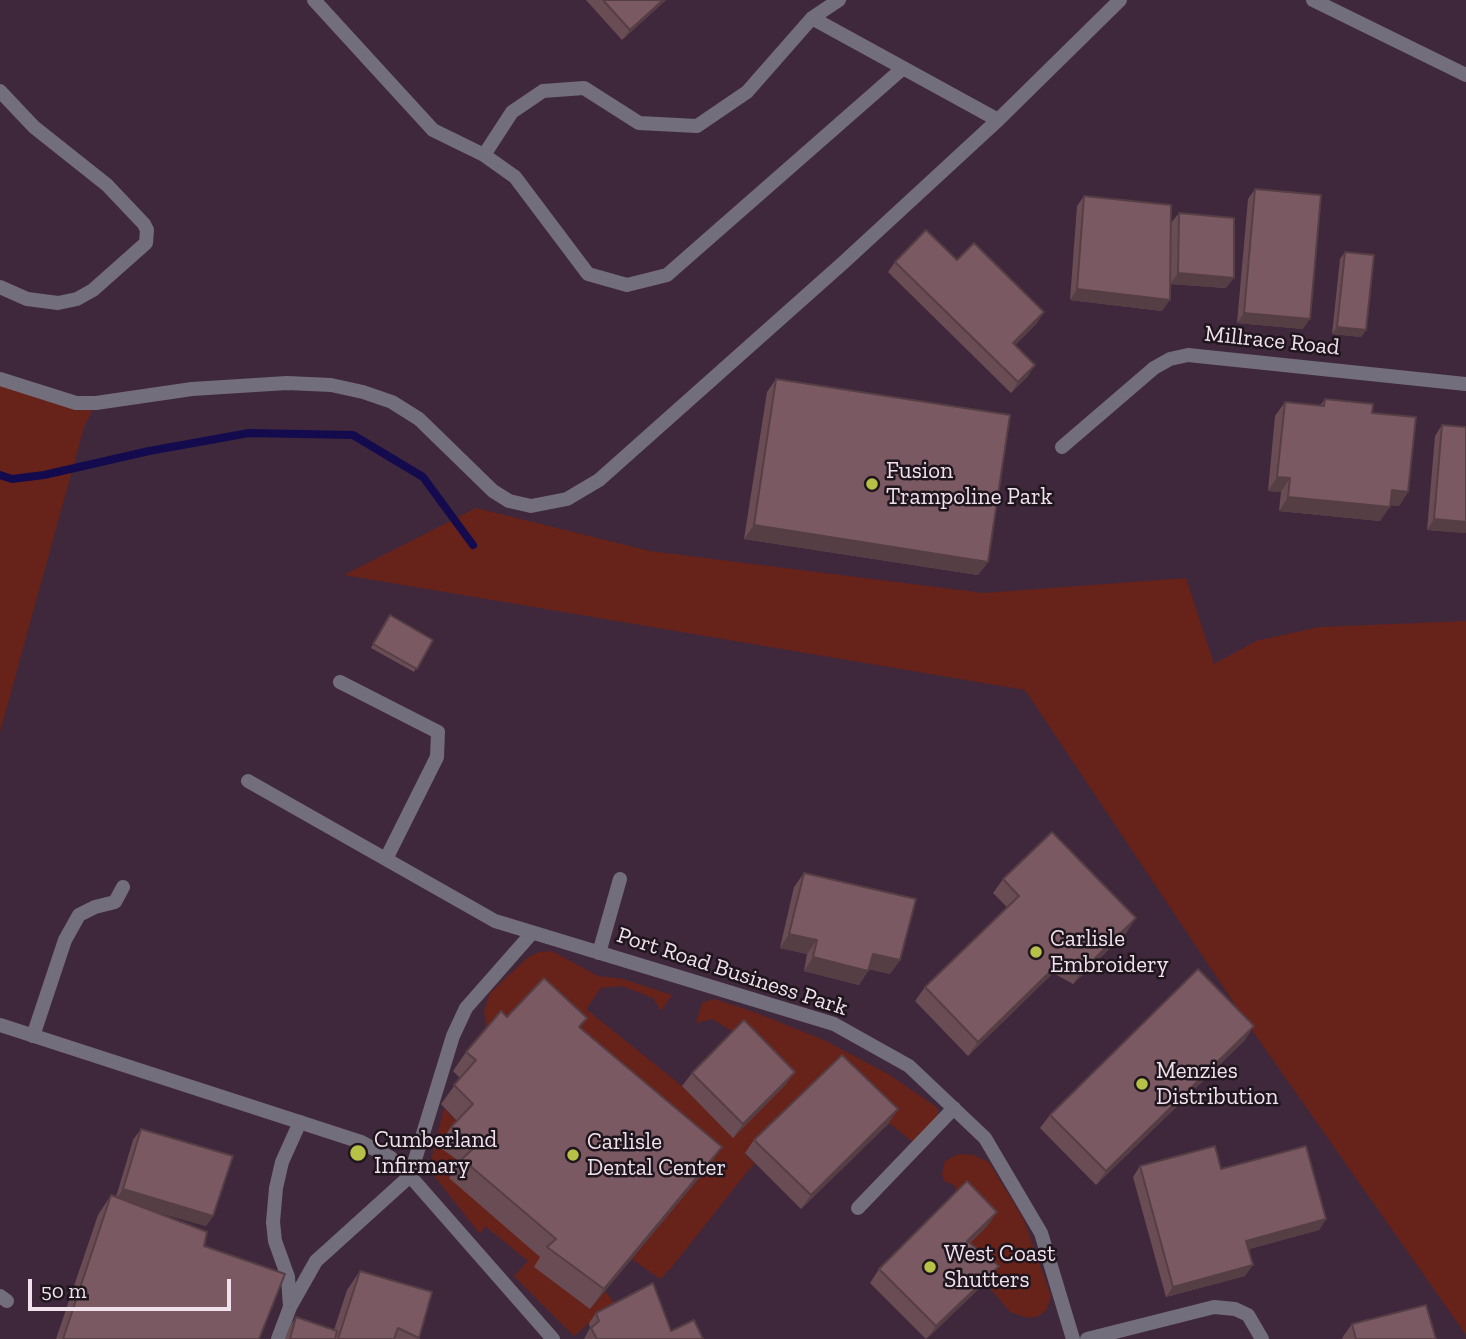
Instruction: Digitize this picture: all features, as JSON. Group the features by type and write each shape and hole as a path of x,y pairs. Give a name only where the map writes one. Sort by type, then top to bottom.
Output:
{"street":[{"path":"314,0 433,130 484,155 515,177 588,274 627,285 667,275 902,69"},
{"path":"484,155 512,112 543,91 584,88 639,123 697,126 747,92 812,18 838,0"},
{"path":"0,379 76,403 96,403 192,389 287,383 331,385 392,402 419,419 493,491 509,500 531,506 567,499 599,480 844,262 998,120 1120,0"},
{"path":"1313,0 1466,75"},
{"path":"812,18 998,120"},
{"path":"0,91 34,127 107,185 147,230 146,243 93,290 76,299 58,303 0,296"},
{"path":"0,287 27,299"},
{"name":"Millrace Road","path":"1062,447 1154,368 1170,359 1188,355 1466,384"},
{"path":"340,682 438,732 437,757 386,859"},
{"name":"Port Road Business Park","path":"248,780 495,920 834,1024 909,1066 985,1138 1041,1233 1073,1339"},
{"path":"599,953 620,879"},
{"path":"33,1036 65,940 79,915 115,902 123,887"},
{"path":"278,1339 290,1307 316,1261 410,1176 453,1036 466,1008 532,933"},
{"path":"0,1025 361,1142 391,1158 410,1176 553,1339"},
{"path":"858,1208 954,1108"},
{"path":"290,1307 288,1277 275,1241 273,1222 282,1162 300,1122"},
{"path":"1087,1339 1214,1307 1235,1309 1248,1315 1262,1339"}],"shaded area":[{"path":"0,379 96,403 84,427 0,732"},
{"path":"476,508 650,551 984,593 1186,578 1214,664 1256,641 1319,627 1466,621 1466,1335 1254,1033 1025,690 344,575"},
{"path":"552,951 598,976 623,979 672,995 661,1011 653,998 622,986 601,988 586,1009 682,1086 733,1137 735,1033 712,1019 696,1023 702,1003 714,999 826,1041 888,1074 938,1108 938,1129 913,1142 831,1069 745,1154 755,1164 660,1279 632,1259 708,1166 487,1031 484,1011 490,993 527,958 539,952"},
{"path":"444,1108 459,1124 463,1165 542,1259 590,1309 605,1291 618,1308 589,1323 574,1336 514,1276 528,1261 485,1226 480,1234 432,1173 431,1161"},
{"path":"959,1154 973,1155 989,1162 1024,1220 1051,1296 1047,1309 1039,1316 1028,1318 1010,1312 986,1283 989,1279 957,1254 958,1195 954,1185 944,1181 942,1174 945,1161"}],"building":[{"path":"603,0 663,0 630,30"},
{"path":"1255,189 1321,195 1310,319 1244,313"},
{"path":"1084,196 1171,205 1170,300 1077,289"},
{"path":"1179,213 1234,218 1234,278 1178,273"},
{"path":"926,230 957,260 974,243 1044,312 1013,343 1035,365 1018,382 895,262"},
{"path":"1345,252 1374,255 1366,330 1337,327"},
{"name":"Fusion Trampoline Park","path":"776,379 1010,415 988,562 754,525"},
{"path":"1325,399 1373,404 1372,413 1416,417 1408,492 1392,490 1390,507 1288,497 1290,478 1277,477 1285,402 1324,406"},
{"path":"1442,425 1466,427 1466,522 1434,519"},
{"path":"390,615 433,640 417,669 373,644"},
{"name":"Carlisle Embroidery","path":"1052,832 1136,918 1082,971 1063,959 978,1042 925,987 1019,896 1003,879"},
{"path":"804,873 916,899 900,960 873,954 868,971 813,957 817,940 789,934"},
{"name":"Menzies Distribution","path":"1198,969 1254,1026 1106,1171 1050,1115"},
{"name":"Carlisle Dental Center","path":"544,978 587,1018 579,1027 722,1147 604,1289 547,1247 556,1239 462,1159 477,1145 451,1127 473,1104 454,1085 476,1060 466,1052 501,1011 507,1017"},
{"path":"744,1020 795,1072 743,1124 692,1073"},
{"path":"842,1055 898,1109 811,1195 754,1140"},
{"path":"141,1129 233,1156 213,1216 123,1189"},
{"path":"1215,1146 1221,1169 1306,1146 1326,1219 1246,1241 1253,1265 1173,1287 1140,1166"},
{"name":"West Coast Shutters","path":"967,1181 997,1212 967,1241 999,1266 936,1326 879,1269"},
{"path":"111,1195 207,1232 204,1246 285,1274 259,1339 63,1339"},
{"path":"360,1271 432,1292 419,1338 398,1328 394,1339 338,1339"},
{"path":"653,1283 671,1331 694,1320 703,1339 597,1339 591,1328 599,1321 596,1313"},
{"path":"1426,1305 1436,1339 1356,1339 1352,1324"},
{"path":"296,1317 337,1331 335,1339 290,1339"}],"waterway":[{"path":"0,475 12,479 44,475 149,451 249,433 353,435 423,477 473,545"}],"place":[{"name":"Fusion Trampoline Park","path":"872,484"},
{"name":"Carlisle Embroidery","path":"1036,952"},
{"name":"Menzies Distribution","path":"1142,1084"},
{"name":"Cumberland Infirmary","path":"358,1153"},
{"name":"Carlisle Dental Center","path":"573,1155"},
{"name":"West Coast Shutters","path":"930,1267"}]}
